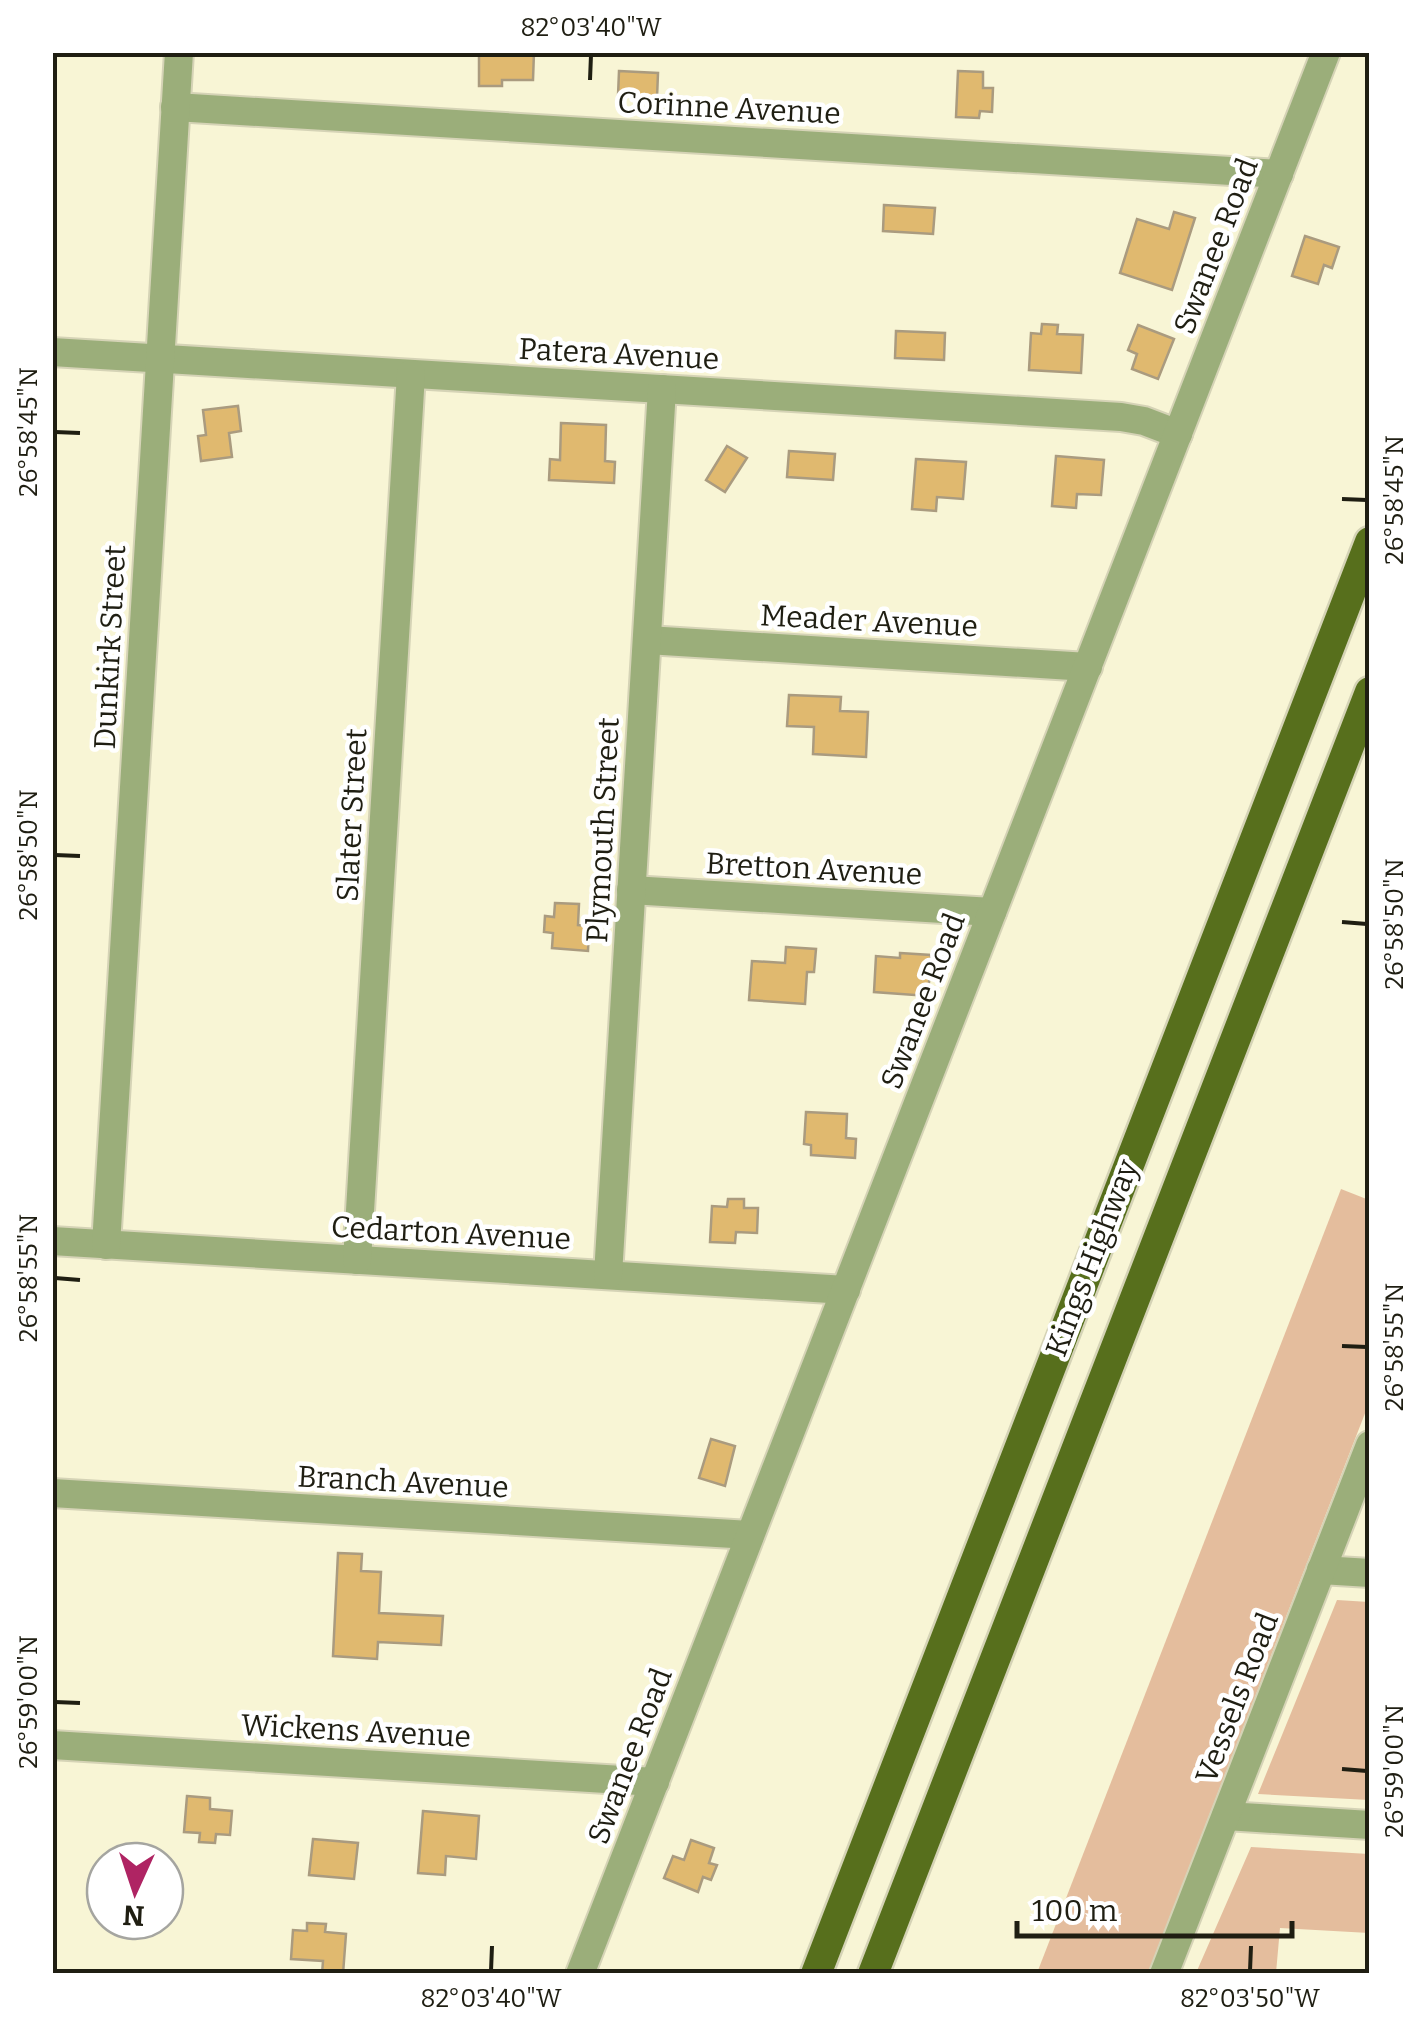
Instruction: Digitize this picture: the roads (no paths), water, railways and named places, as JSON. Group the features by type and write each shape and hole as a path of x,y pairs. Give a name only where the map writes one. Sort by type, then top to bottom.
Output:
{"main road":[{"name":"Kings Highway","path":"816,1974 1370,542"},
{"name":"Kings Highway","path":"872,1974 1370,692"}],"street":[{"name":"Dunkirk Street","path":"106,1245 179,52"},
{"name":"Swanee Road","path":"580,1974 1326,52"},
{"name":"Corinne Avenue","path":"175,108 1279,174"},
{"name":"Patera Avenue","path":"52,352 1121,417 1178,434"},
{"name":"Slater Street","path":"357,1260 411,374"},
{"name":"Plymouth Street","path":"608,1275 662,389"},
{"name":"Meader Avenue","path":"647,640 1088,666"},
{"name":"Bretton Avenue","path":"632,890 992,912"},
{"name":"Cedarton Avenue","path":"52,1242 846,1290"},
{"name":"Vessels Road","path":"1164,1974 1370,1445"},
{"name":"Branch Avenue","path":"52,1493 750,1536"},
{"path":"1321,1570 1370,1573"},
{"name":"Wickens Avenue","path":"52,1746 655,1782"},
{"path":"1226,1816 1370,1825"}]}
